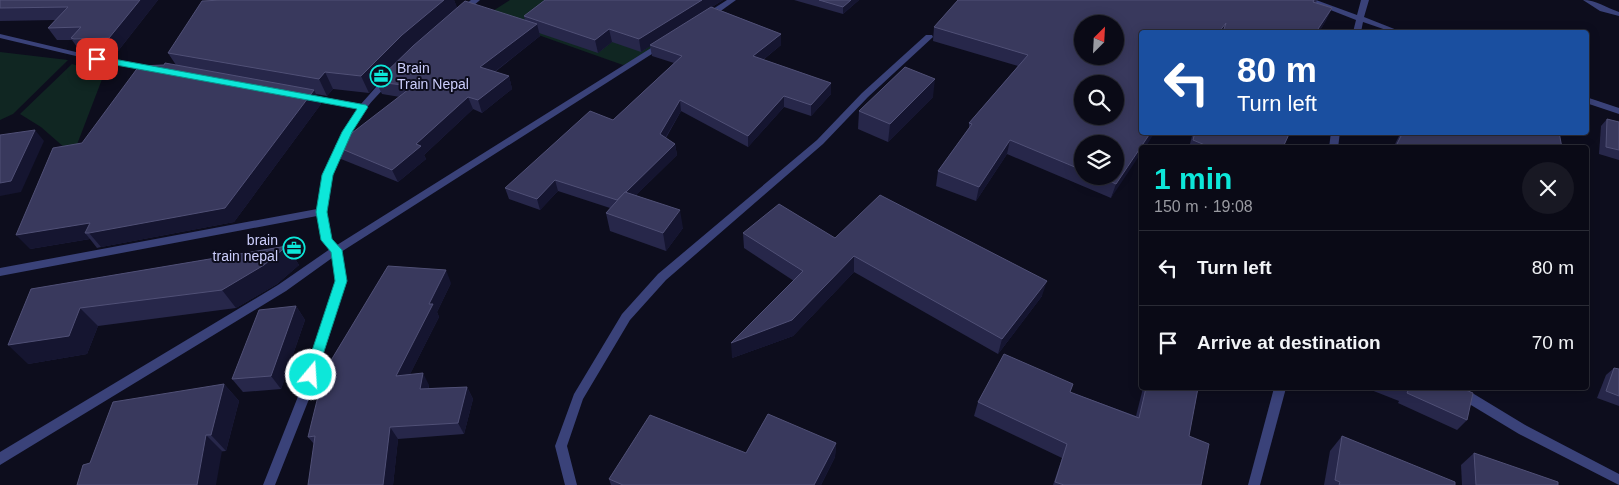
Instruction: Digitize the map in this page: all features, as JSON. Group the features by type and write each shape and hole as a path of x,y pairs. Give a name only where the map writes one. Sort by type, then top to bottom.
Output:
{"street":[{"path":"453,19 462,6 476,0"},
{"path":"699,21 732,0"},
{"path":"1309,0 1392,30"},
{"path":"1357,30 1365,0"},
{"path":"1587,0 1603,9 1619,14"},
{"path":"0,36 97,59 163,71"},
{"path":"571,485 561,446 578,398 626,317 662,277 820,142 866,95 929,37"},
{"path":"0,459 282,288 336,250 667,41"},
{"path":"269,485 305,394 341,281 336,250 327,240 321,212 327,175 347,132 363,107 394,73"},
{"path":"296,95 363,107"},
{"path":"1589,101 1619,111"},
{"path":"0,272 321,212"},
{"path":"1254,485 1279,390"},
{"path":"1449,390 1470,398 1523,430 1619,480"}],"green space":[{"path":"510,0 610,0 689,26 638,60 623,65 485,16"},
{"path":"0,52 68,60 13,114 0,120"},
{"path":"72,64 104,74 73,155 41,127 20,114"}],"building":[{"path":"0,0 140,0 109,38 74,39 71,38 81,27 48,28 68,7 0,8"},
{"path":"444,0 402,35 361,76 325,72 319,79 168,53 202,1"},
{"path":"545,0 702,0 639,39 609,29 595,40 524,16"},
{"path":"819,0 851,0 843,7"},
{"path":"958,0 1314,0 1313,2 1332,8 1317,30 1224,30 1226,23 1221,30 1139,30 1139,135 1149,135 1142,145 1139,145 1139,150 1124,172 1124,135 1074,135 1074,167 1010,140 979,187 938,171 972,124 969,123 1028,55 934,27"},
{"path":"465,1 537,24 480,67 509,76 478,100 468,97 416,144 421,146 392,170 335,146 413,86 376,82 413,46"},
{"path":"711,7 781,34 753,56 831,83 811,105 784,96 748,136 680,100 660,134 675,144 617,200 555,180 537,199 505,188 590,111 613,120 682,56 650,45"},
{"path":"165,63 314,90 225,208 89,233 85,233 90,223 16,235 53,148 82,143 139,66 164,65"},
{"path":"905,67 935,79 890,124 859,111"},
{"path":"1607,119 1619,122 1619,150 1606,147"},
{"path":"35,130 11,181 0,183 0,135"},
{"path":"1194,135 1289,135 1284,145 1205,145 1193,140"},
{"path":"1402,135 1560,135 1561,145 1396,145"},
{"path":"625,192 680,210 663,233 606,213"},
{"path":"880,195 1047,281 1002,339 854,256 792,320 731,343 803,271 743,233 779,204 835,238"},
{"path":"287,246 264,265 222,290 80,308 69,336 8,345 31,289"},
{"path":"388,266 446,270 429,304 433,304 396,376 423,373 420,389 467,387 458,423 390,427 383,485 308,485 315,436 308,437 324,372"},
{"path":"296,306 271,376 232,379 259,310"},
{"path":"1004,354 1073,384 1070,392 1139,418 1146,390 1198,390 1189,436 1209,444 1201,485 1064,485 1055,482 1067,444 978,402"},
{"path":"1614,368 1619,369 1619,396 1606,391"},
{"path":"224,384 211,435 206,435 197,485 77,485 83,465 90,463 113,402"},
{"path":"1405,390 1466,390 1473,393 1467,420 1407,393 1408,391"},
{"path":"768,414 836,443 814,485 623,485 609,479 650,415 746,453"},
{"path":"1342,436 1455,482 1455,485 1339,485 1340,482 1335,480"},
{"path":"1474,453 1558,482 1558,485 1476,485"}],"place":[{"name":"Brain Train Nepal","path":"381,76"},
{"name":"brain train nepal","path":"294,248"}],"route":[{"path":"97,59 363,107 347,132 327,175 321,212 327,240 336,250 341,281 311,375"}]}
